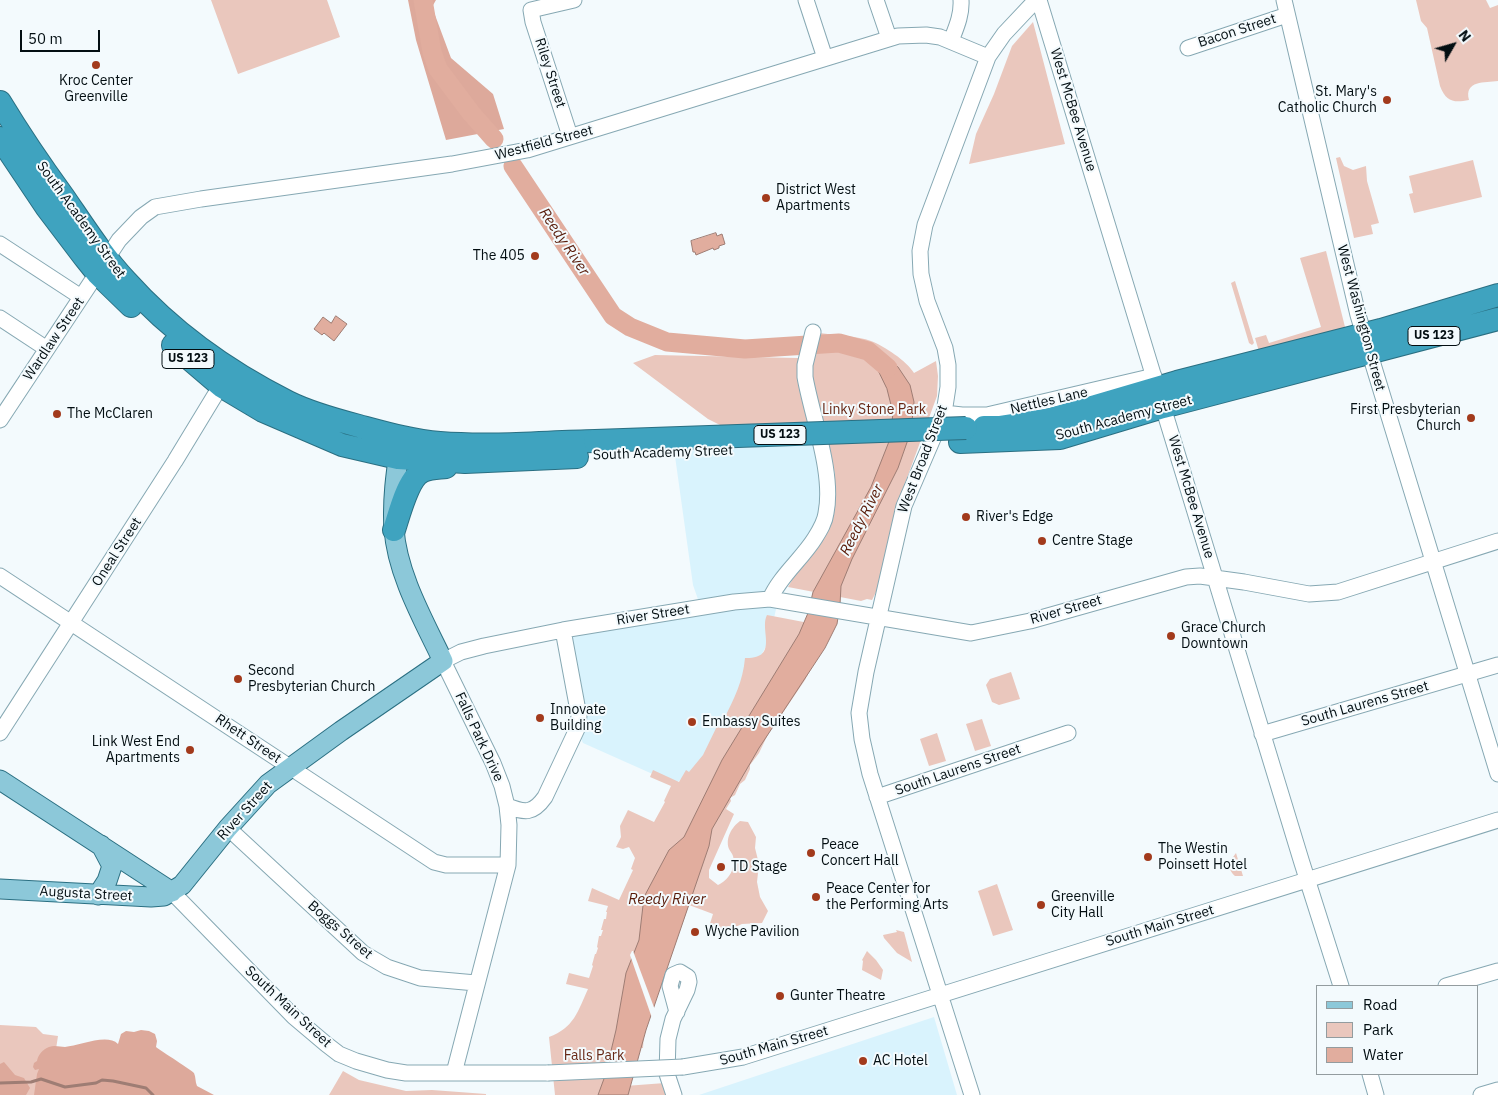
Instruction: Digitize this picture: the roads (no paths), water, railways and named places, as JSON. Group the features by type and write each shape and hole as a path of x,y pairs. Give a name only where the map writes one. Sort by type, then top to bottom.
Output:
{"highway":[{"name":"South Academy Street","path":"0,102 86,232 102,265"},
{"name":"South Academy Street","path":"0,138 47,208 180,351 225,378 346,423 400,447 465,462 598,449 963,435 998,427 1051,419 1158,391 1366,344 1498,319"},
{"name":"US 123","path":"1366,344 1498,295"},
{"name":"South Academy Street","path":"400,447 438,443 598,449"},
{"path":"394,530 409,484 414,477 426,469 444,468 465,462"}],"main road":[{"name":"Falls Park Drive","path":"400,447 393,501 394,530 408,585 443,661"},
{"name":"River Street","path":"172,892 182,886 228,828 268,784 289,767 443,661"},
{"name":"South Main Street","path":"0,780 172,892"},
{"path":"98,895 107,881 112,866 101,845"},
{"name":"Augusta Street","path":"0,889 151,897 164,896 172,892"}],"street":[{"name":"Riley Street","path":"570,136 533,22 531,10 574,0"},
{"path":"806,0 826,58"},
{"path":"876,0 888,38"},
{"path":"951,41 959,21 962,8 961,0"},
{"name":"West Broad Street","path":"972,1095 877,797 864,752 859,713 866,672 904,506 944,413 948,387 948,365 945,348 927,301 921,274 920,250 925,225 988,57 1004,34 1038,0"},
{"name":"West McBee Avenue","path":"1038,0 1341,985"},
{"name":"Bacon Street","path":"1188,48 1286,7"},
{"name":"West Washington Street","path":"1286,7 1366,344 1498,774"},
{"name":"Westfield Street","path":"102,265 131,226 141,216 155,207 482,159 534,148 898,36 926,35 951,41 988,57"},
{"path":"0,244 81,297"},
{"name":"Wardlaw Street","path":"0,420 102,265"},
{"path":"0,318 47,349"},
{"path":"770,599 774,588 805,553 816,537 826,513 827,476 806,384 805,365 813,332"},
{"name":"Oneal Street","path":"0,733 164,478 225,378"},
{"name":"Nettles Lane","path":"944,413 962,416 987,415 1158,391"},
{"name":"River Street","path":"443,661 461,652 484,646 563,630 734,602 770,599 971,633 1030,621 1186,577 1200,576 1244,582 1291,592 1324,594 1340,592 1498,541"},
{"name":"Rhett Street","path":"0,576 434,862 446,865 508,865"},
{"path":"507,806 519,811 527,811 539,806 579,723 563,630"},
{"name":"Falls Park Drive","path":"443,661 502,786 507,806 510,840 508,865 454,1073"},
{"name":"South Laurens Street","path":"1262,734 1498,665"},
{"name":"South Laurens Street","path":"877,797 1068,733"},
{"name":"South Main Street","path":"172,892 294,1017 339,1054 387,1070 406,1073 548,1073 683,1068 743,1057 1498,820"},
{"name":"Boggs Street","path":"228,828 363,953 387,967 420,978 476,984"},
{"path":"1449,985 1498,971"},
{"path":"674,1095 666,1074 668,1040 677,1012"},
{"path":"1370,1075 1376,1095"},
{"path":"1481,1095 1498,1090"}],"water":[{"path":"716,233 717,236 722,234 725,244 714,250 713,248 696,255 693,252 691,241"},
{"path":"336,316 347,324 334,341 324,333 322,335 314,329 323,317 331,323"},
{"name":"Reedy River","path":"869,351 882,353 898,367 910,385 914,402 911,431 898,468 852,559 841,586 837,624 825,648 759,748 712,829 709,846 646,1030 628,1095 598,1095 605,1076 616,1030 626,973 639,940 644,897 669,850 684,837 722,760 799,634 808,613 813,592 871,487 890,439 893,413 887,389"}],"waterway":[{"name":"Reedy River","path":"423,0 432,52 438,69 471,113 494,139"},
{"name":"Reedy River","path":"513,166 613,316 630,327 667,342 745,349 839,343 868,351 888,368"},
{"path":"0,1083 31,1082 41,1079 65,1087 96,1083 102,1080 146,1088 153,1095"}],"place":[{"name":"Kroc Center Greenville","path":"96,65"},
{"name":"St. Mary's Catholic Church","path":"1387,100"},
{"name":"District West Apartments","path":"766,198"},
{"name":"The 405","path":"535,256"},
{"name":"The McClaren","path":"57,414"},
{"name":"First Presbyterian Church","path":"1471,418"},
{"name":"River's Edge","path":"966,517"},
{"name":"Centre Stage","path":"1042,541"},
{"name":"Grace Church Downtown","path":"1171,636"},
{"name":"Second Presbyterian Church","path":"238,679"},
{"name":"Innovate Building","path":"540,718"},
{"name":"Embassy Suites","path":"692,722"},
{"name":"Link West End Apartments","path":"190,750"},
{"name":"Peace Concert Hall","path":"811,853"},
{"name":"The Westin Poinsett Hotel","path":"1148,857"},
{"name":"TD Stage","path":"721,867"},
{"name":"Peace Center for the Performing Arts","path":"816,897"},
{"name":"Greenville City Hall","path":"1041,905"},
{"name":"Wyche Pavilion","path":"695,932"},
{"name":"Gunter Theatre","path":"780,996"},
{"name":"AC Hotel","path":"863,1061"}],"park label":[{"name":"Linky Stone Park","path":"874,410"},
{"name":"Falls Park","path":"594,1056"}]}
